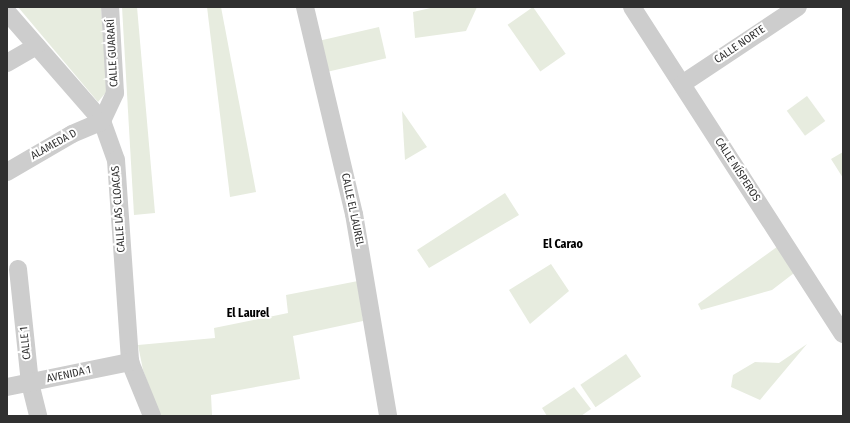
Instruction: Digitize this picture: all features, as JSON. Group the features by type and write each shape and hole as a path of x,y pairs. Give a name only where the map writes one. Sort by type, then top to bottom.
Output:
{"street":[{"name":"CALLE GUARARÍ","path":"102,121 115,93 110,7"},
{"name":"CALLE EL LAUREL","path":"305,7 354,214 388,416"},
{"name":"CALLE NÍSPEROS","path":"632,7 843,334"},
{"name":"CALLE NORTE","path":"682,84 798,7"},
{"name":"CALLE LAS CLOACAS","path":"7,12 102,121 116,160 130,362 152,416"},
{"path":"7,62 36,46"},
{"name":"ALAMEDA D","path":"7,172 72,134 102,121"},
{"name":"CALLE 1","path":"18,269 30,384 38,416"},
{"name":"AVENIDA 1","path":"7,387 30,384 130,362"}],"shaded area":[{"path":"18,7 101,7 107,91 98,102"},
{"path":"122,7 137,7 155,213 134,215"},
{"path":"207,7 221,7 256,192 230,197"},
{"path":"435,7 477,7 466,31 415,38 413,12"},
{"path":"533,7 566,54 540,71 508,25"},
{"path":"379,27 386,58 329,71 322,40"},
{"path":"807,96 825,121 805,136 787,111"},
{"path":"402,111 427,147 405,160"},
{"path":"843,152 843,178 831,159"},
{"path":"505,193 519,215 429,268 417,250"},
{"path":"781,244 798,270 772,290 701,310 698,304"},
{"path":"551,264 569,291 530,324 509,290"},
{"path":"358,281 363,321 293,336 300,379 211,395 212,415 160,416 143,370 138,345 215,338 214,328 288,313 286,295"},
{"path":"807,344 760,400 731,387 733,375 755,362 779,363"},
{"path":"626,354 641,376 596,407 580,385"},
{"path":"574,387 591,409 581,416 547,416 542,408"}],"district":[{"name":"El Carao","path":"563,245"},
{"name":"El Laurel","path":"248,314"}]}
